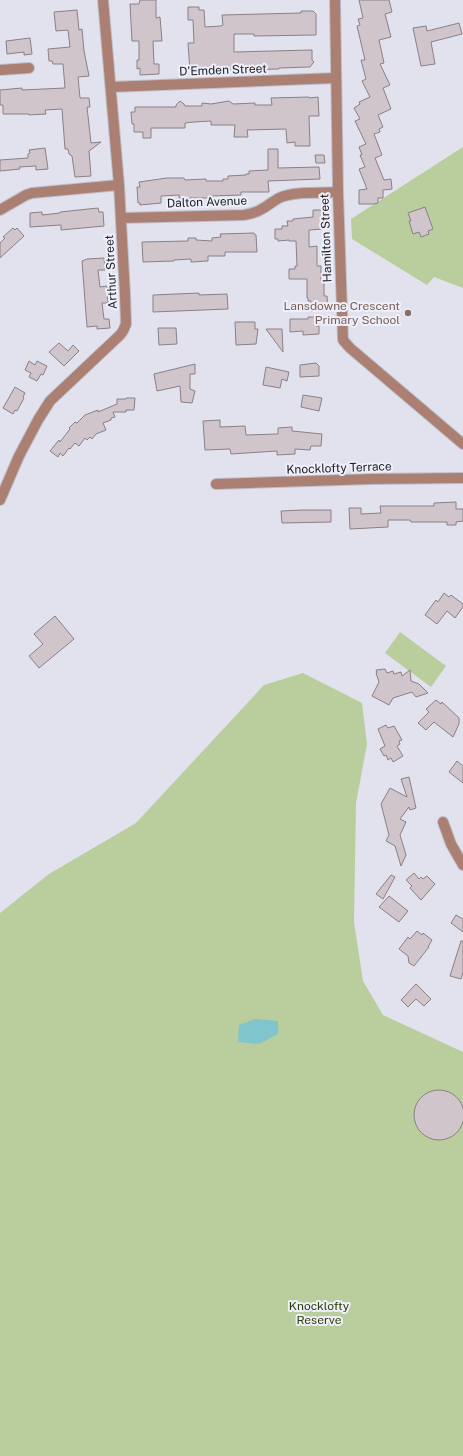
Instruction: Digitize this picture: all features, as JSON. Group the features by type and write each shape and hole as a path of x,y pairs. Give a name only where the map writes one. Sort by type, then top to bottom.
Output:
{"street":[{"name":"Arthur Street","path":"0,500 25,445 50,401 120,335 125,327 125,294 121,218 103,0"},
{"name":"Hamilton Street","path":"335,0 335,78 343,340 350,348 463,444"},
{"path":"0,70 29,68"},
{"name":"D'Emden Street","path":"111,87 335,78"},
{"path":"0,210 26,195 118,185"},
{"name":"Dalton Avenue","path":"121,218 244,215 255,213 280,198 292,195 338,192"},
{"name":"Knocklofty Terrace","path":"216,484 372,479 463,478"},
{"path":"443,822 451,844 463,865"}],"green space":[{"path":"463,147 463,288 434,277 427,285 352,239 351,219"},
{"path":"400,632 446,666 431,687 385,653"},
{"name":"Knocklofty Reserve","path":"303,673 362,703 367,744 356,803 354,922 363,981 383,1015 463,1052 463,1456 0,1456 0,913 49,874 136,823 264,685"}],"water":[{"path":"255,1019 278,1021 278,1034 259,1044 238,1042 239,1025"}],"building":[{"path":"140,0 156,0 156,18 160,17 162,41 153,41 154,64 159,64 159,74 140,75 140,68 137,69 137,60 139,60 139,41 132,41 130,4 139,4"},
{"path":"359,0 389,0 392,12 385,14 391,37 379,40 384,63 380,64 390,85 383,88 391,109 378,115 383,127 379,129 380,132 374,134 382,155 375,158 384,180 391,179 392,189 383,190 383,198 378,198 378,203 374,204 359,204 359,190 367,189 359,169 365,167 360,155 362,155 359,147 366,144 355,121 360,119 354,108 360,104 359,102 370,97 362,81 366,79 361,60 365,60 357,26 360,25 358,19 363,18"},
{"path":"188,7 199,7 199,10 204,10 205,27 223,25 222,15 301,13 301,11 313,11 316,14 316,35 254,36 254,34 234,34 234,52 312,50 312,60 314,62 310,67 190,71 188,43 194,43 193,20 188,20"},
{"path":"77,10 79,30 82,29 84,51 89,76 78,77 80,98 89,98 90,107 87,107 91,143 101,142 89,151 91,176 75,177 72,156 69,154 68,149 65,149 62,109 45,110 46,114 3,114 3,105 0,105 0,90 22,88 22,90 65,88 63,64 53,64 52,61 49,61 48,49 70,47 68,30 56,31 54,12"},
{"path":"459,23 462,34 431,42 435,64 421,66 413,28 426,26 427,31"},
{"path":"30,38 32,54 24,55 24,52 7,54 6,41"},
{"path":"318,97 319,116 309,116 310,146 295,146 295,142 287,143 286,129 247,130 248,137 234,137 235,125 211,125 211,121 194,122 185,123 185,128 151,128 151,138 143,138 143,132 134,132 134,124 132,124 131,112 135,112 135,107 176,107 180,101 185,106 202,106 202,103 211,104 229,101 233,104 255,103 255,105 272,105 271,98"},
{"path":"45,148 48,169 36,170 36,166 19,167 20,169 0,171 0,160 28,158 28,154 30,153 29,150"},
{"path":"268,149 278,149 278,168 319,167 320,179 268,181 269,192 241,192 241,195 209,196 209,198 179,198 179,195 161,196 161,203 140,205 140,203 138,203 137,187 140,187 139,182 167,178 223,181 223,179 228,179 228,176 246,175 249,174 249,171 268,170"},
{"path":"315,155 324,155 325,163 316,163"},
{"path":"425,207 433,229 428,231 429,234 421,237 419,232 413,234 408,213"},
{"path":"98,208 99,212 103,212 104,226 61,230 61,225 30,227 30,213 42,212 42,215"},
{"path":"313,210 322,210 323,229 309,230 309,247 317,246 317,266 321,266 321,281 324,281 324,296 327,296 328,310 311,311 311,301 308,301 307,298 307,279 289,279 289,269 295,269 295,266 297,266 296,241 278,241 278,239 275,239 275,229 282,229 282,226 288,226 287,221 293,221 293,219 313,217"},
{"path":"13,228 15,230 17,228 24,236 0,258 0,243 5,238 3,237"},
{"path":"254,233 256,235 257,252 225,252 225,256 208,256 208,261 191,262 191,259 143,262 142,242 188,241 188,238 212,241 212,238 221,237 220,234"},
{"path":"104,258 105,270 98,270 100,287 107,286 108,303 102,303 104,319 109,319 110,328 97,329 97,326 87,327 82,261 87,259"},
{"path":"199,293 199,295 227,294 228,309 153,312 153,295"},
{"path":"308,317 316,317 316,326 319,326 319,334 303,335 303,331 290,332 290,319 308,319"},
{"path":"235,322 255,322 255,329 258,329 256,344 236,345"},
{"path":"158,328 176,328 177,344 159,345"},
{"path":"266,329 282,329 283,352"},
{"path":"59,343 68,351 73,345 79,351 64,366 49,352"},
{"path":"29,361 35,365 37,361 47,366 43,375 41,374 37,381 29,377 31,373 25,370"},
{"path":"316,363 319,366 319,376 300,377 300,365"},
{"path":"195,364 195,374 190,374 190,389 195,391 192,403 181,402 180,386 157,391 154,374"},
{"path":"266,367 289,372 287,381 282,379 280,388 263,385"},
{"path":"15,387 25,393 17,411 15,410 13,414 3,408"},
{"path":"303,395 322,398 319,411 301,407"},
{"path":"135,398 134,410 126,410 126,412 113,412 115,417 103,423 106,430 96,434 92,439 90,437 87,440 85,438 79,446 75,443 63,456 60,453 58,457 50,451 59,440 60,442 70,429 69,428 85,415 98,410 98,412 117,404 117,399"},
{"path":"220,420 220,427 245,426 246,435 278,434 278,428 292,427 292,431 322,434 321,446 311,446 310,450 295,449 295,454 277,455 277,451 231,454 230,449 205,450 203,421"},
{"path":"456,502 456,509 463,509 463,521 456,522 456,525 447,525 447,522 411,522 410,520 388,520 388,527 350,529 349,508 361,508 361,514 381,513 380,506 434,506 434,503"},
{"path":"331,510 331,522 282,523 281,511"},
{"path":"444,593 449,597 451,595 463,604 463,607 455,618 447,611 437,624 425,615 436,600 438,602"},
{"path":"55,616 74,639 39,668 29,656 43,644 34,634"},
{"path":"385,669 387,673 393,671 394,674 401,672 402,676 410,670 411,681 419,684 428,693 416,697 412,692 393,698 389,705 372,696 379,682 376,670"},
{"path":"436,700 441,704 442,702 459,718 459,724 453,737 434,722 426,730 418,723 429,712 426,709"},
{"path":"386,725 388,728 394,726 402,740 399,741 400,744 397,746 403,756 393,762 391,758 388,760 386,755 384,756 380,749 385,746 378,729"},
{"path":"457,761 463,766 463,783 449,772"},
{"path":"409,777 416,808 410,810 409,807 400,819 406,822 400,835 406,855 401,866 395,846 386,841 389,835 381,804 390,788 407,797 401,779"},
{"path":"414,873 419,879 421,877 423,879 427,876 435,884 421,900 410,888 412,886 406,880"},
{"path":"391,875 395,877 383,899 376,894"},
{"path":"389,896 408,911 399,922 379,907"},
{"path":"456,915 463,919 463,932 451,923"},
{"path":"417,931 422,935 423,933 432,940 429,947 414,966 409,963 408,956 399,949 408,937 410,939"},
{"path":"461,941 463,941 463,972 461,979 450,976"},
{"path":"416,984 431,999 424,1006 416,999 408,1007 401,1000"},
{"path":"439,1090 448,1092 459,1101 464,1115 462,1124 453,1135 439,1140 430,1138 419,1129 414,1115 416,1106 425,1095"}],"place":[{"name":"Lansdowne Crescent Primary School","path":"408,313"}]}
